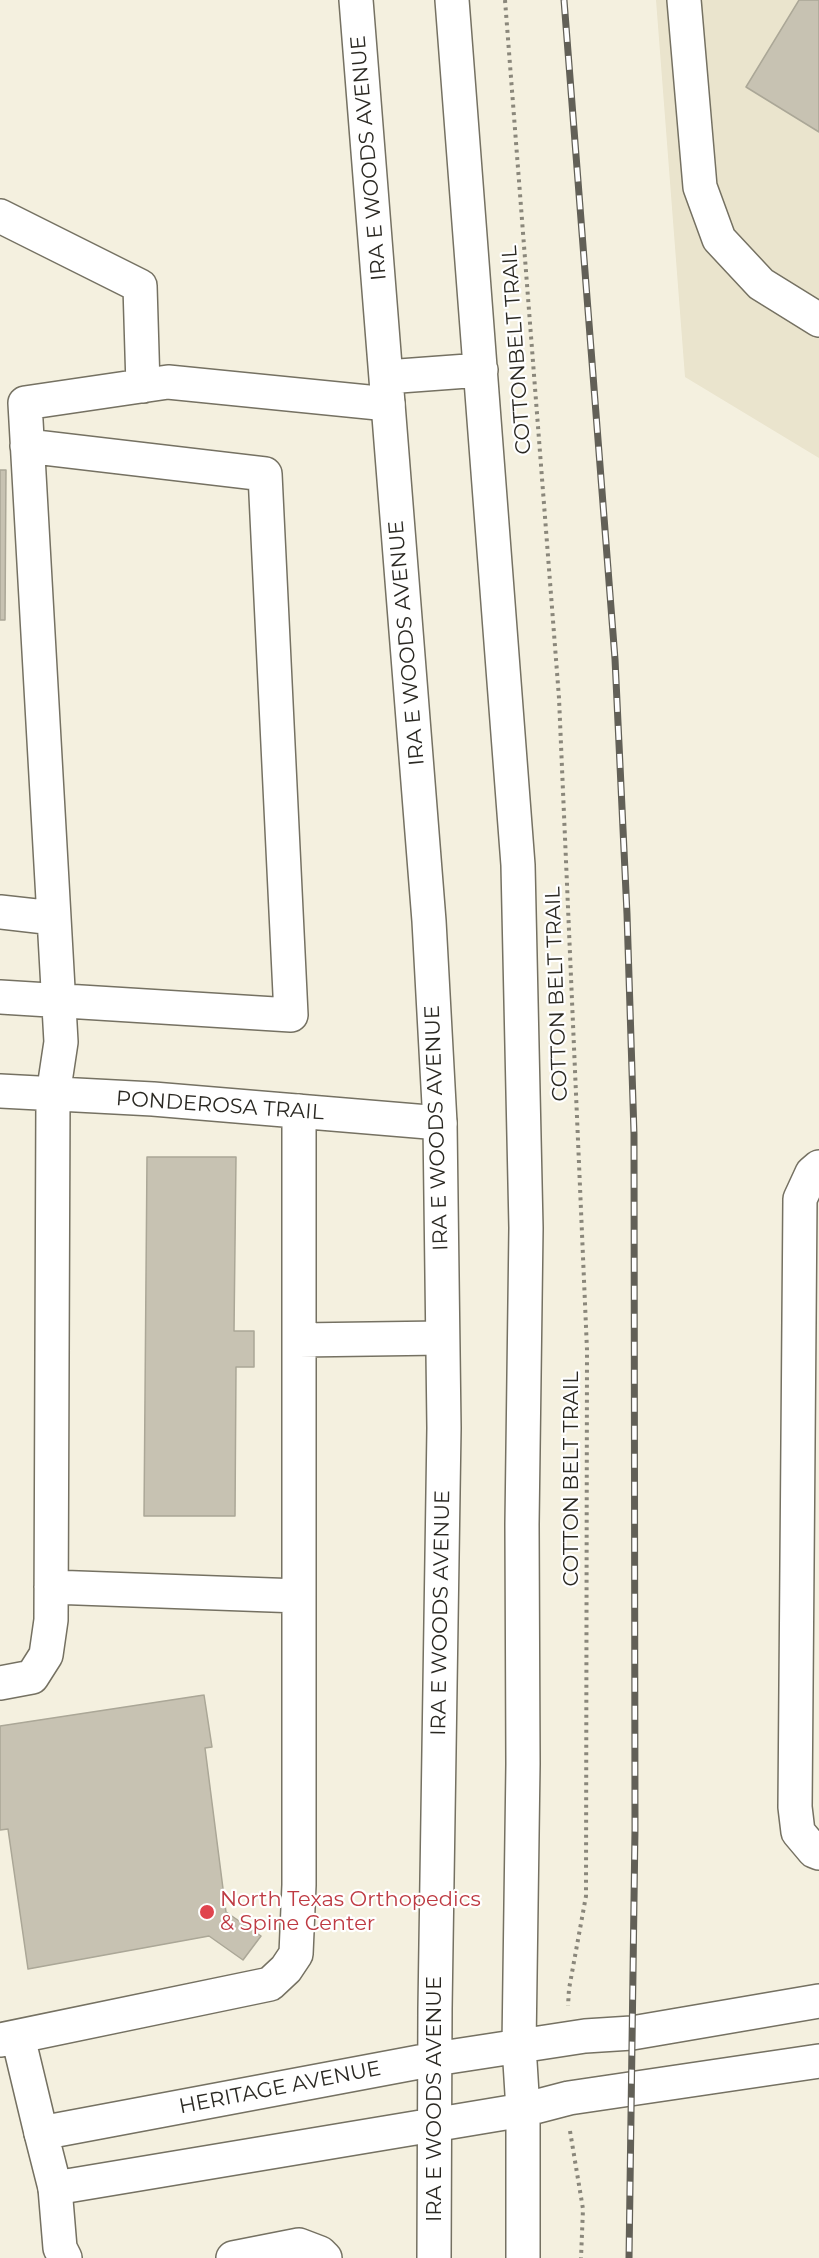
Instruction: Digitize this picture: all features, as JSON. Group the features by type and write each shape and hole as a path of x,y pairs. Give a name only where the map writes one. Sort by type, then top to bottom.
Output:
{"main road":[{"name":"IRA E WOODS AVENUE","path":"356,0 429,921 440,1123 444,1428 434,2258"},
{"path":"452,0 519,877 526,1228 519,2046 523,2110 523,2258"},
{"path":"684,0 700,187 720,239 761,284 819,320"},
{"path":"0,216 140,286 143,386"},
{"path":"0,1683 32,1677 46,1655 51,1620 53,1095 61,1042 27,446 12,404 168,382 387,390 481,370"},
{"path":"0,997 291,1015 265,474 27,446"},
{"path":"0,912 54,918"},
{"name":"PONDEROSA TRAIL","path":"0,1091 153,1099 440,1123"},
{"path":"65,2258 60,2248 55,2188 41,2133 9,2038 270,1984 286,1969 296,1954 299,1885 299,1111"},
{"path":"819,1167 812,1173 800,1199 795,1807 798,1832 814,1851 819,1853"},
{"path":"299,1340 442,1338"},
{"path":"51,1587 299,1596"},
{"name":"HERITAGE AVENUE","path":"41,2133 435,2059 567,2039 632,2033 819,2001"},
{"path":"55,2188 523,2110 569,2098 819,2061"},
{"path":"233,2258 299,2245 320,2253 325,2258"}],"path":[{"name":"COTTONBELT TRAIL","path":"505,0 559,698"},
{"name":"COTTON BELT TRAIL","path":"559,698 587,1350 586,1896 569,1989 567,2039"},
{"path":"569,2098 571,2142 583,2209 581,2258"}],"shaded area":[{"path":"656,0 819,0 819,458 685,377"}],"building":[{"path":"799,0 819,0 819,132 746,87"},
{"path":"0,470 6,470 5,620 0,620"},
{"path":"147,1157 236,1157 234,1331 254,1331 254,1367 236,1367 235,1516 144,1516"},
{"path":"204,1695 212,1747 205,1748 226,1912 261,1936 243,1960 209,1936 28,1969 8,1829 0,1830 0,1726"}],"railway":[{"path":"564,0 615,659 634,1134 635,1829 629,2258"}],"place":[{"name":"North Texas Orthopedics & Spine Center","path":"207,1912"}]}
